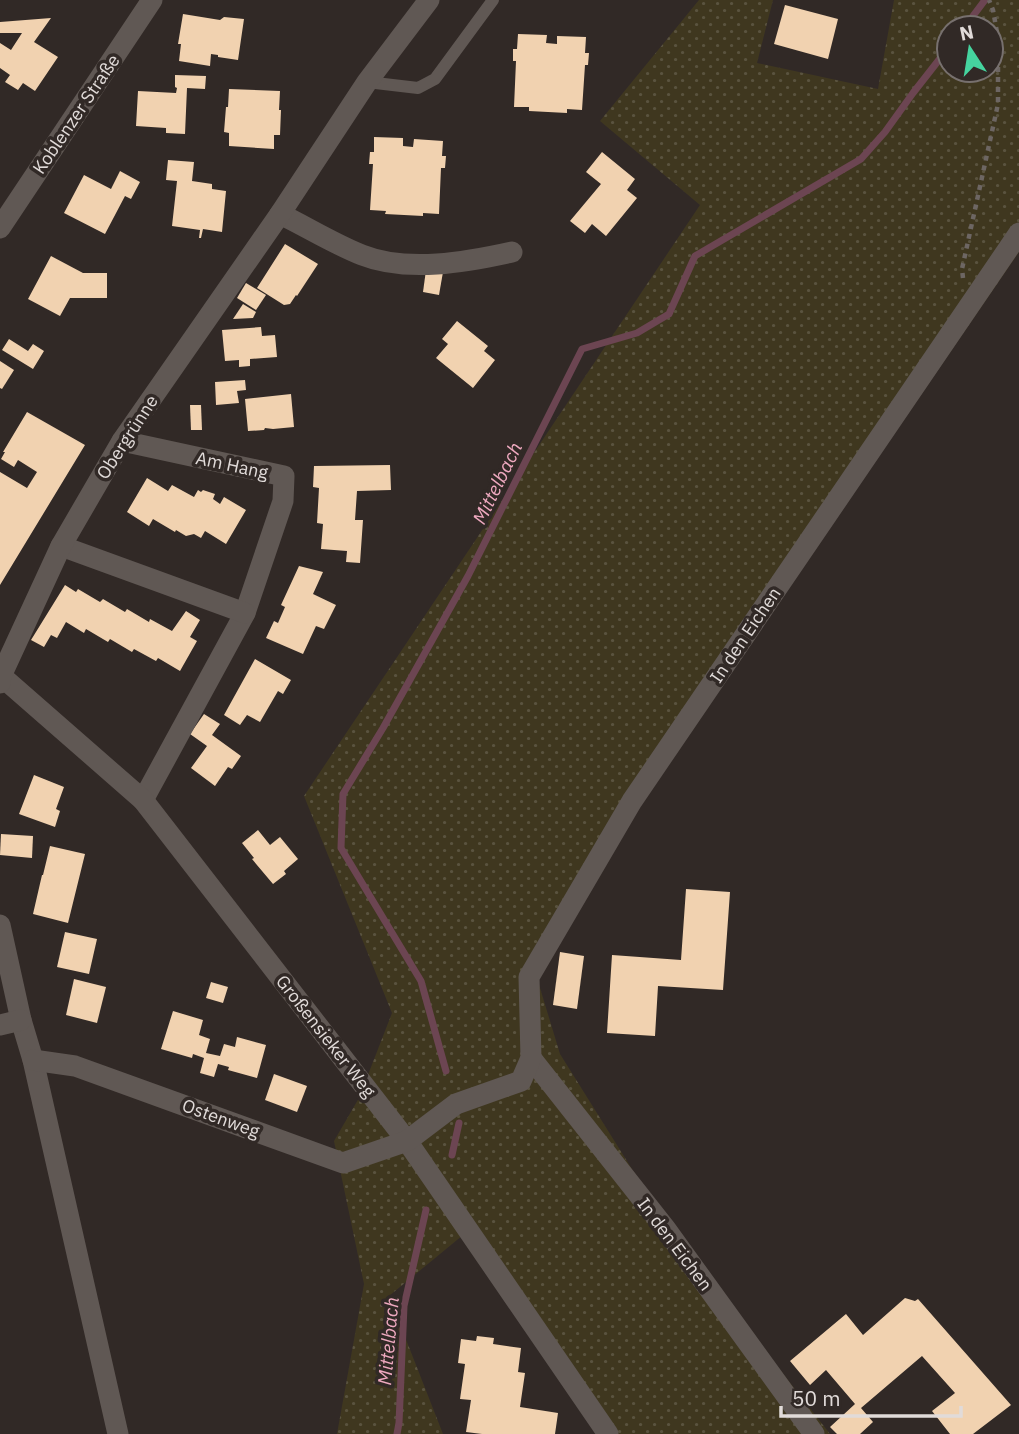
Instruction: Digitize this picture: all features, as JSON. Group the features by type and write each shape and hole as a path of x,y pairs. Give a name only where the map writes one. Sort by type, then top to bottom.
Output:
{"street":[{"name":"Koblenzer Straße","path":"0,228 152,0"},
{"name":"Obergrünne","path":"0,678 61,546 122,441 280,214 367,82 429,0"},
{"path":"280,214 363,256 401,265 472,261 512,252"},
{"name":"In den Eichen","path":"814,1434 665,1228 531,1058 529,977 632,801 1019,233"},
{"name":"Am Hang","path":"122,441 284,476 283,501 245,613 143,800"},
{"path":"61,546 245,613"},
{"name":"Großensieker Weg","path":"0,678 143,800 407,1141 608,1434"},
{"path":"0,925 10,1022 33,1060 118,1434"},
{"path":"407,1141 457,1104 521,1081 531,1058"},
{"name":"Ostenweg","path":"33,1060 75,1066 343,1163 407,1141"}],"lane":[{"path":"367,82 418,89 435,79 493,0"}],"path":[{"path":"968,306 962,269 998,104 998,37 989,0"}],"shaded area":[{"path":"699,0 773,0 757,63 878,89 894,0 1019,0 1019,252 632,815 537,978 560,1054 667,1225 830,1434 617,1434 474,1226 389,1296 443,1434 337,1434 364,1284 334,1141 359,1098 392,1013 304,796 700,205 600,121"}],"building":[{"path":"785,5 838,19 828,59 774,44"},
{"path":"183,14 220,20 224,17 244,19 238,60 211,54 210,66 179,61 181,44 178,44"},
{"path":"51,18 34,42 58,57 35,91 23,83 18,90 5,82 10,75 0,68 0,43 11,50 22,33 0,33 0,22"},
{"path":"518,34 547,35 546,43 557,44 557,36 586,37 585,53 589,53 588,65 585,65 582,110 567,109 567,113 529,111 529,107 514,107 516,61 513,61 513,49 517,49"},
{"path":"175,75 206,76 205,89 187,88 185,134 166,133 166,128 136,126 138,91 176,93"},
{"path":"229,89 280,91 280,135 274,135 274,149 229,146 229,133 224,132"},
{"path":"374,137 403,138 403,146 413,147 414,139 443,141 442,156 446,156 445,168 441,168 439,214 385,214 386,211 370,210 373,164 369,164 370,152 374,152"},
{"path":"602,152 635,179 627,190 637,198 606,236 592,224 585,233 570,221 601,184 586,172"},
{"path":"168,160 194,162 192,181 212,184 212,189 226,191 222,232 203,229 199,238 200,230 172,226 177,181 166,180"},
{"path":"120,171 140,182 131,199 125,196 105,234 64,213 84,175 111,189"},
{"path":"285,244 318,264 297,296 290,304 284,305 257,288"},
{"path":"51,256 83,273 107,273 107,298 70,298 60,316 28,299"},
{"path":"426,270 443,272 439,295 423,292"},
{"path":"246,283 266,295 256,310 237,298"},
{"path":"243,304 256,312 253,318 233,319"},
{"path":"457,321 488,346 484,351 495,360 473,388 436,358 448,344 442,339"},
{"path":"261,327 262,336 275,335 277,357 250,359 250,366 239,367 239,360 225,361 222,330"},
{"path":"9,339 28,351 33,344 44,351 33,369 2,350"},
{"path":"0,361 14,370 2,389 0,388"},
{"path":"245,380 246,390 237,391 239,403 216,405 215,382"},
{"path":"291,394 294,427 248,431 245,399"},
{"path":"190,405 201,405 202,430 191,430"},
{"path":"27,412 85,445 0,585 0,472 27,488 37,472 18,460 14,467 1,459"},
{"path":"390,465 391,490 357,491 355,520 363,520 360,563 346,562 347,551 321,549 323,524 317,523 319,488 313,487 314,466"},
{"path":"147,478 168,491 172,485 194,497 198,490 203,490 215,494 213,499 220,504 224,497 246,510 226,544 205,531 201,538 194,534 186,536 153,519 149,526 127,512"},
{"path":"299,566 323,572 313,594 336,605 324,629 316,626 303,654 266,638 274,621 278,623 285,607 281,605"},
{"path":"65,585 100,602 103,599 125,612 127,609 172,631 186,611 200,620 190,637 197,641 180,671 158,658 156,661 134,649 132,652 110,639 108,642 86,629 84,633 66,622 57,638 51,635 44,647 31,640"},
{"path":"255,659 291,680 283,694 278,691 260,722 247,715 240,725 224,715"},
{"path":"204,714 220,724 212,735 241,756 232,769 228,767 215,786 191,768 207,746 190,734"},
{"path":"34,775 64,787 56,809 60,811 55,827 19,814"},
{"path":"258,830 270,845 280,837 298,859 284,871 286,874 273,884 242,843"},
{"path":"1,834 33,836 32,858 0,855"},
{"path":"50,846 85,854 68,923 33,914"},
{"path":"686,889 730,892 723,990 658,986 655,1036 607,1033 612,955 681,960"},
{"path":"65,932 97,939 89,974 57,967"},
{"path":"560,952 584,956 577,1009 553,1005"},
{"path":"74,979 106,987 97,1023 66,1015"},
{"path":"211,982 228,987 223,1003 206,998"},
{"path":"173,1011 203,1020 199,1035 210,1039 206,1053 220,1056 224,1044 235,1047 237,1037 266,1045 257,1078 228,1070 229,1067 218,1064 214,1077 200,1073 204,1058 193,1054 192,1058 161,1049"},
{"path":"274,1074 307,1086 297,1112 265,1100"},
{"path":"905,1298 915,1301 918,1299 1011,1405 973,1434 950,1434 932,1411 955,1393 922,1356 861,1408 873,1422 860,1434 837,1434 830,1427 855,1404 826,1370 810,1385 790,1361 846,1314 863,1335"},
{"path":"477,1336 494,1338 493,1344 521,1348 518,1372 525,1373 520,1407 558,1413 555,1434 466,1432 471,1400 460,1399 465,1364 458,1363 461,1339 476,1341"}],"waterway":[{"name":"Mittelbach","path":"974,14 985,0"},
{"name":"Mittelbach","path":"446,1071 421,981 341,848 343,794 468,576 582,349 637,333 669,314 695,256 861,159 885,132 935,65"},
{"name":"Mittelbach","path":"452,1155 459,1123"},
{"name":"Mittelbach","path":"397,1434 404,1306 426,1210"}]}
